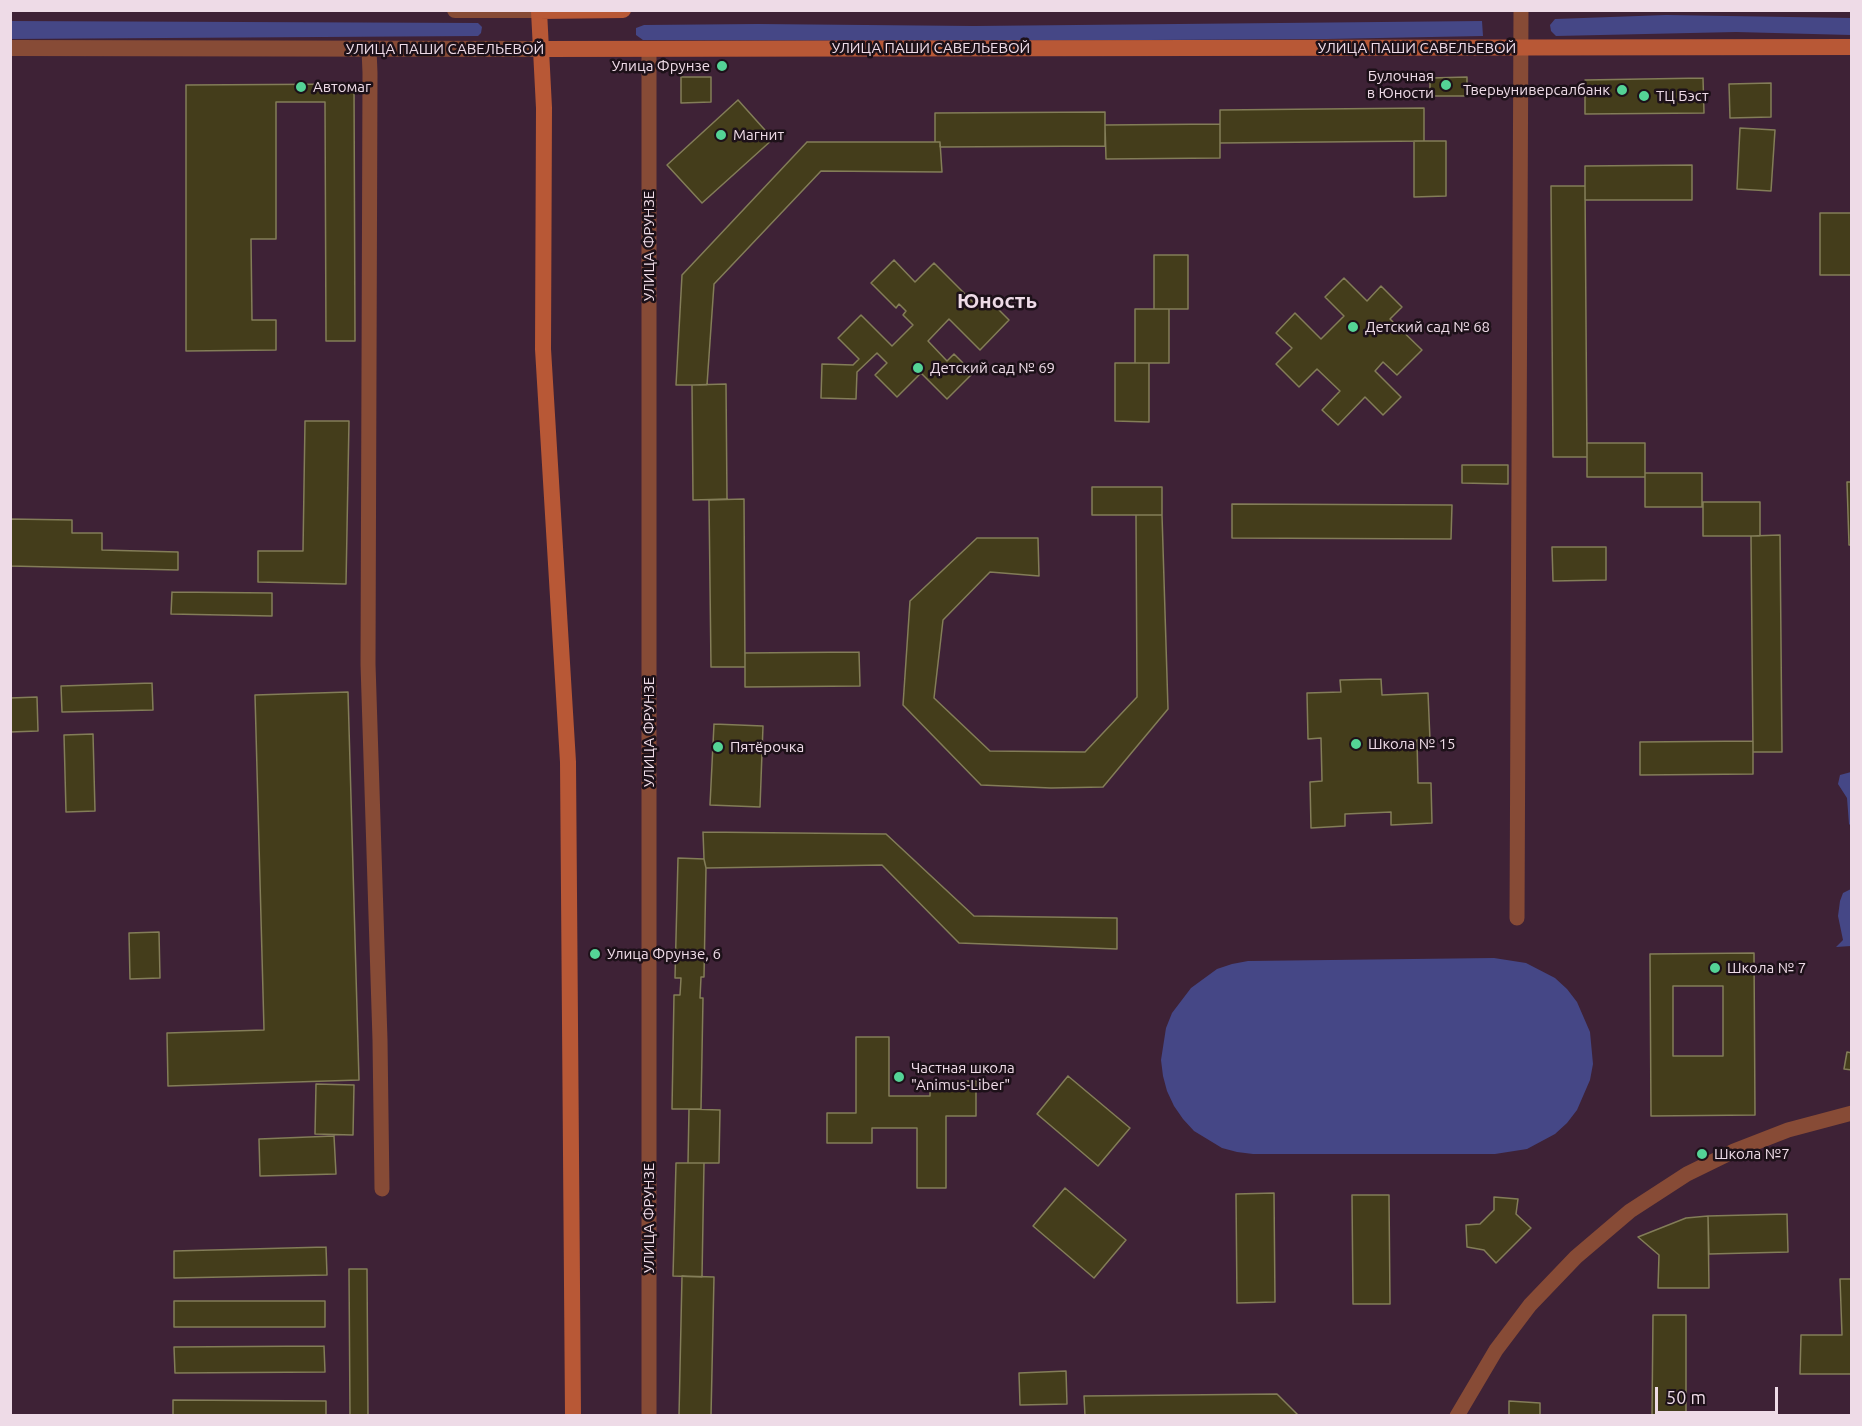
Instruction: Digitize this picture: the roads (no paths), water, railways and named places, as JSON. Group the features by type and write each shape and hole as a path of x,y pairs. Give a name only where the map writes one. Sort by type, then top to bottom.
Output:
{"main road":[{"path":"573,1416 567,762 543,349 544,108 539,11 623,10"},
{"name":"УЛИЦА ПАШИ САВЕЛЬЕВОЙ","path":"540,49 1851,47"}],"street":[{"path":"456,10 539,11"},
{"path":"1517,918 1521,10"},
{"name":"УЛИЦА ПАШИ САВЕЛЬЕВОЙ","path":"10,48 540,49"},
{"path":"369,49 368,664 380,1028 382,1189"},
{"name":"УЛИЦА ФРУНЗЕ","path":"648,49 649,1416"},
{"path":"1457,1416 1496,1350 1530,1305 1564,1268 1612,1225 1687,1174 1727,1154 1788,1130 1851,1113"}],"place":[{"name":"Улица Фрунзе","path":"722,66"},
{"name":"Булочная в Юности","path":"1446,85"},
{"name":"Автомаг","path":"301,87"},
{"name":"Тверьуниверсалбанк","path":"1622,90"},
{"name":"ТЦ Бэст","path":"1644,96"},
{"name":"Магнит","path":"721,135"},
{"name":"Детский сад № 68","path":"1353,327"},
{"name":"Детский сад № 69","path":"918,368"},
{"name":"Школа № 15","path":"1356,744"},
{"name":"Пятёрочка","path":"718,747"},
{"name":"Улица Фрунзе, 6","path":"595,954"},
{"name":"Школа № 7","path":"1715,968"},
{"name":"Частная школа \"Animus-Liber\"","path":"899,1077"},
{"name":"Школа №7","path":"1702,1154"}],"district":[{"name":"Юность","path":"997,301"}]}
